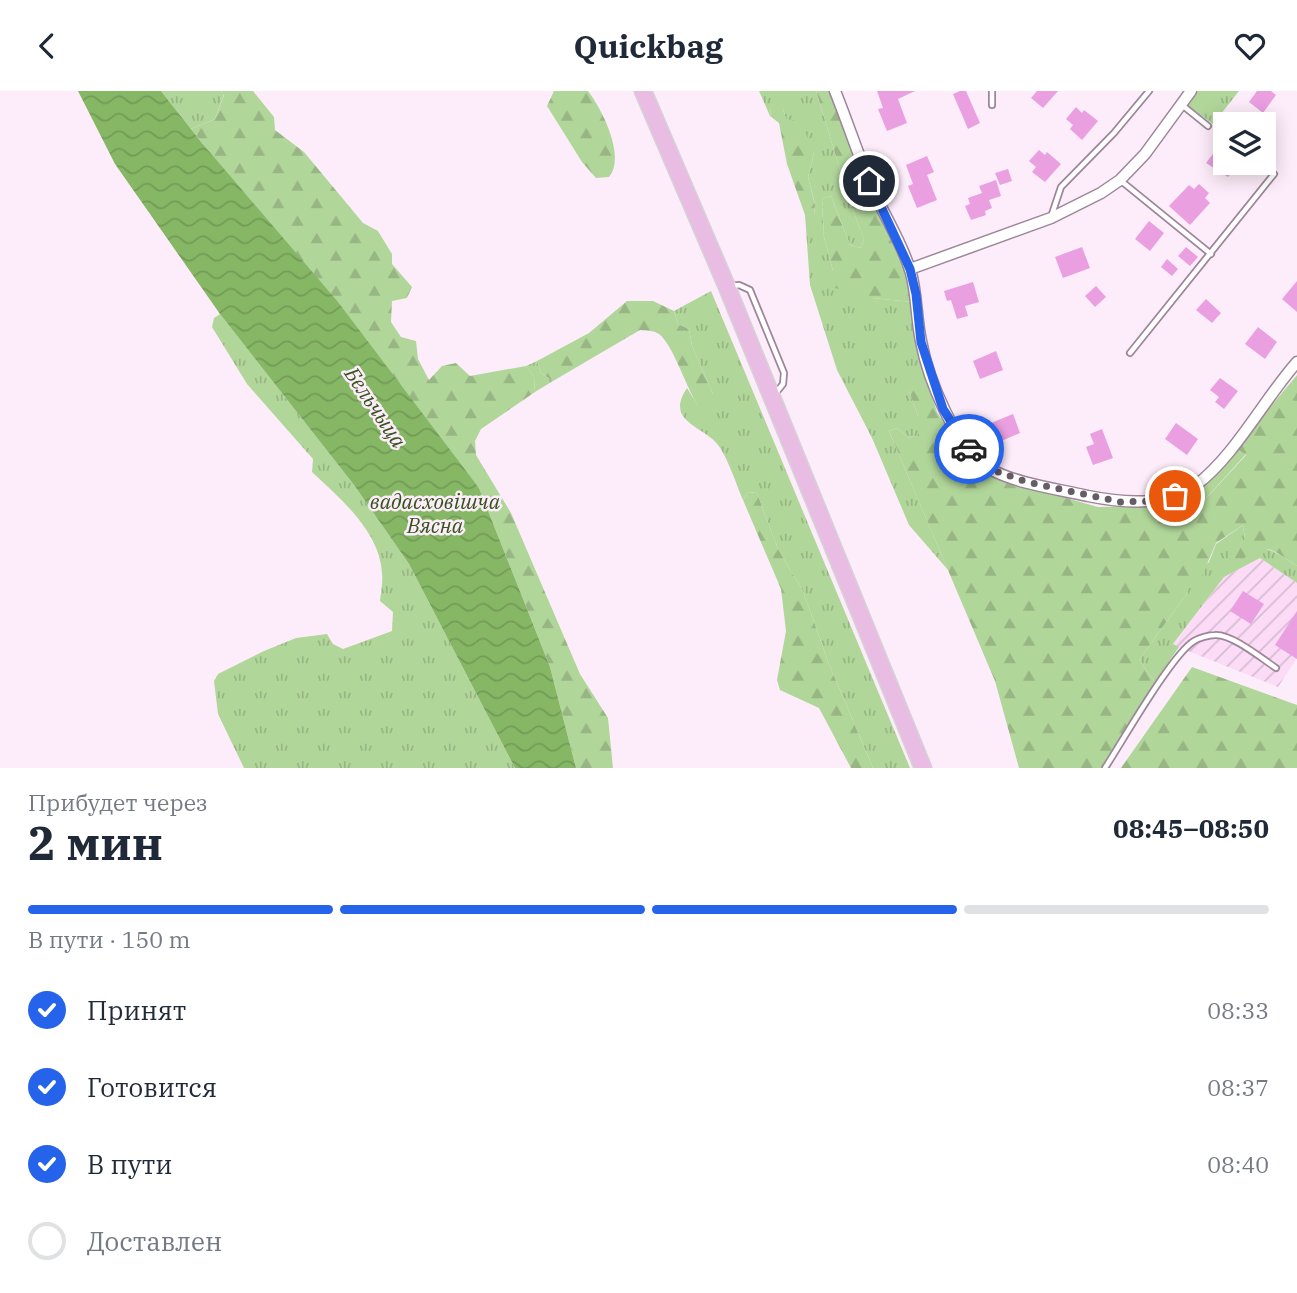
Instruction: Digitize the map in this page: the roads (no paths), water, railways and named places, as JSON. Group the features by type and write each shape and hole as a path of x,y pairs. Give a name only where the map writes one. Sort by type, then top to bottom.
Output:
{"main road":[{"path":"643,91 727,287 923,768"}],"street":[{"path":"835,91 869,181 910,269 916,294 921,342 943,409 965,445 990,469 1027,482 1121,502 1150,501 1175,496 1196,484 1217,464 1297,362"},
{"path":"910,269 1051,218 1101,193 1120,180 1145,154 1191,91"}],"lane":[{"path":"992,91 992,105"},
{"path":"1051,218 1061,187 1122,124 1149,91"},
{"path":"1181,105 1208,126"},
{"path":"1130,353 1273,175"},
{"path":"1120,180 1211,254"},
{"path":"1105,768 1158,685 1184,649 1195,640 1214,635 1226,637 1276,668"}],"water":[{"name":"вадасховішча Вясна","path":"78,91 161,91 338,302 479,488 550,667 576,768 515,768 409,564 354,485 220,314 115,164"}],"water label":[{"name":"Бельчыца","path":"376,407"}]}
